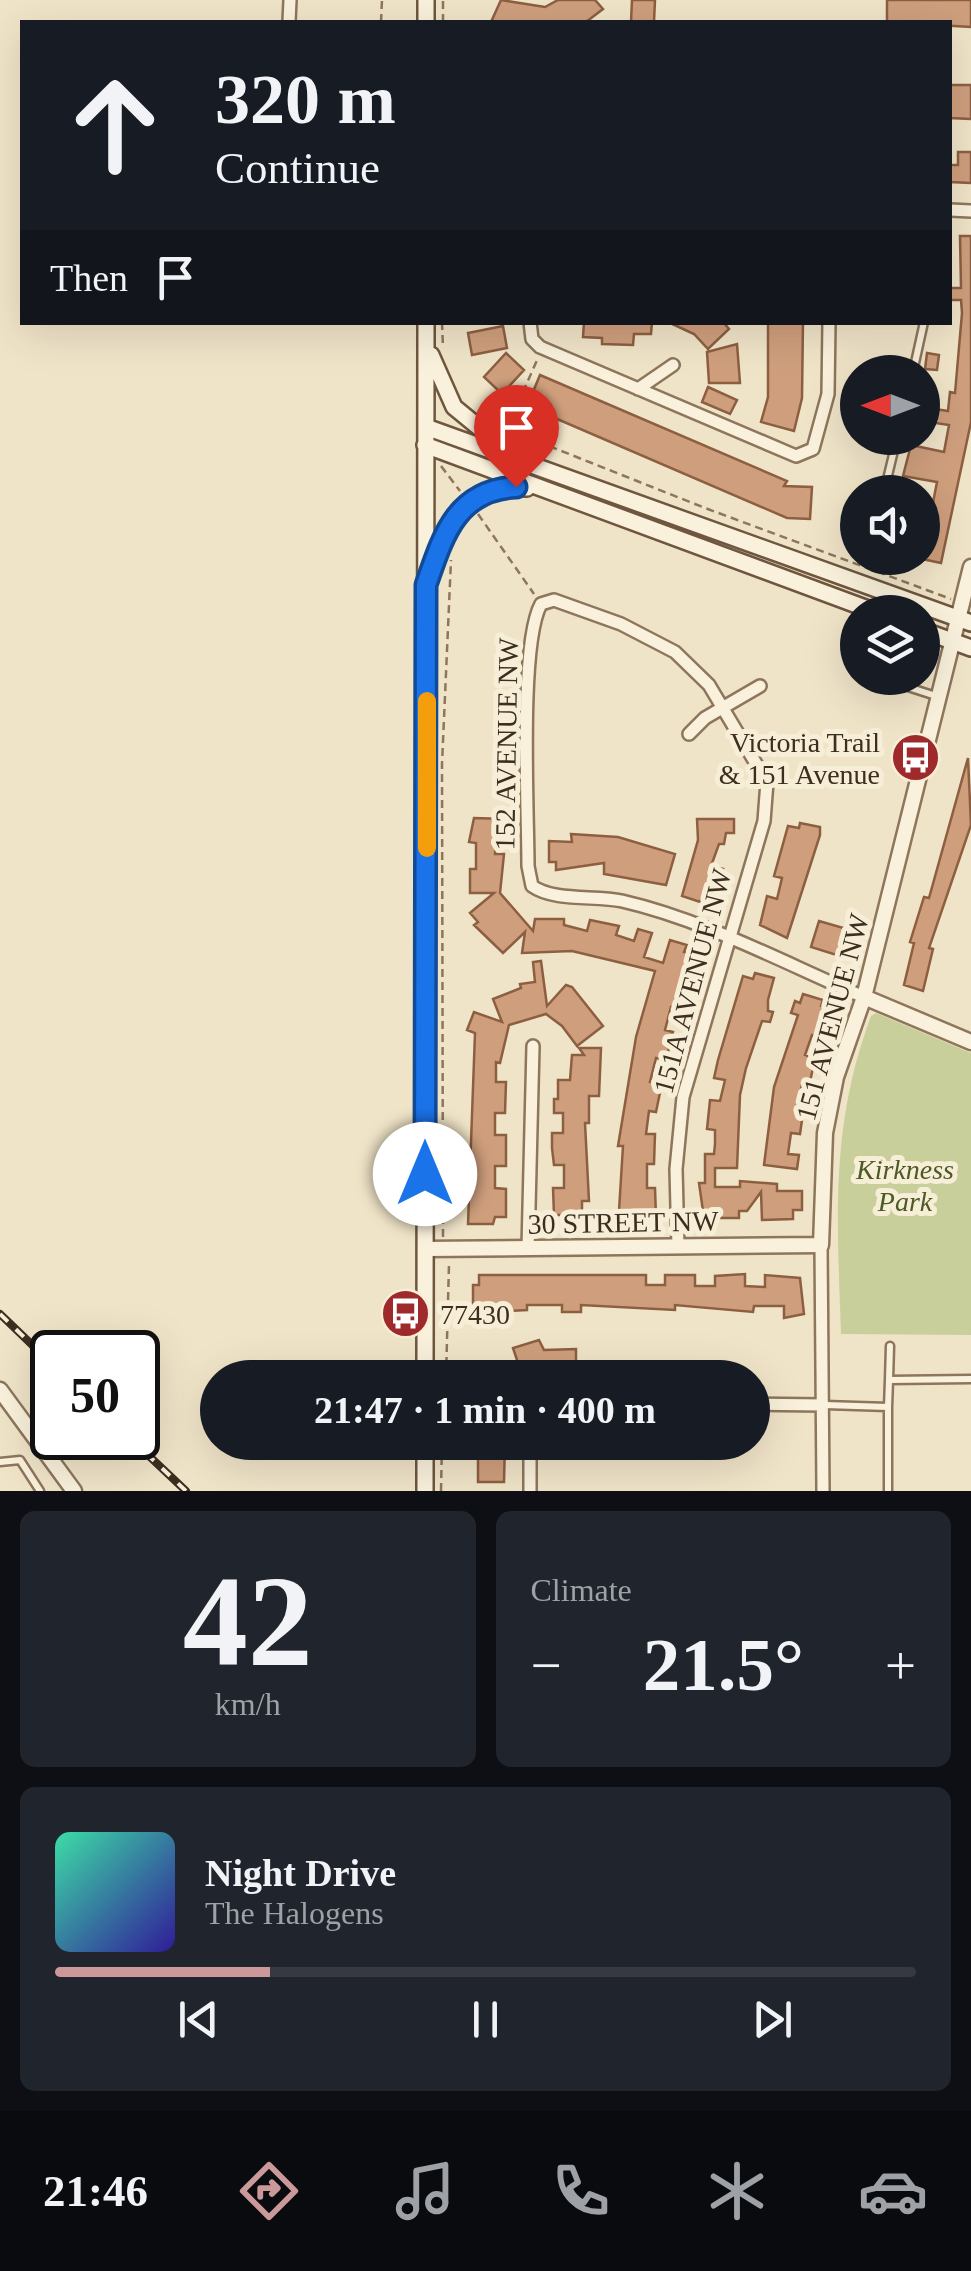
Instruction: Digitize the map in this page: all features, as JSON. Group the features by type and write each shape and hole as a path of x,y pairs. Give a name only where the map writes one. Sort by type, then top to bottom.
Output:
{"main road":[{"path":"425,1360 426,327"},
{"path":"426,327 436,373 454,407 488,438 548,471"},
{"path":"426,427 964,615"},
{"path":"426,445 840,599"},
{"path":"426,585 450,522 468,502 496,489 540,489"},
{"path":"940,637 971,648"},
{"path":"425,1460 425,1491"}],"street":[{"path":"531,325 538,344 796,456 806,454 816,441 826,405 828,325"},
{"path":"638,389 673,365"},
{"name":"151 AVENUE NW","path":"823,1491 821,1245 825,1133 836,1076 864,998 964,615 971,567"},
{"path":"540,604 554,600 660,642 700,673 724,706"},
{"name":"152 AVENUE NW","path":"540,604 534,621 529,694 528,866 532,886 550,894 640,906 727,939"},
{"path":"689,734 724,706 760,686"},
{"name":"151A AVENUE NW","path":"678,1248 676,1169 682,1097 764,821 768,790 724,706"},
{"path":"727,939 971,1042"},
{"path":"528,1248 533,1046"},
{"name":"30 STREET NW","path":"425,1249 821,1245"},
{"path":"1,1395 74,1491"},
{"path":"770,1404 824,1405"},
{"path":"530,1460 530,1491"}],"lane":[{"path":"917,355 923,325"},
{"path":"934,695 940,697"},
{"path":"888,1491 890,1346"},
{"path":"889,1380 971,1379"},
{"path":"824,1405 888,1406"},
{"path":"0,1462 20,1460 40,1491"}],"path":[{"path":"506,430 538,344"},
{"path":"491,422 964,615"},
{"path":"436,460 466,498"},
{"path":"473,507 540,604"},
{"path":"472,517 477,513"},
{"path":"442,1232 442,764 454,549"},
{"path":"446,1360 449,1266"},
{"path":"442,1460 442,1491"}],"green space":[{"name":"Kirkness Park","path":"876,1013 971,1053 971,1335 841,1334 838,1211 842,1134 858,1056 871,1016"}],"building":[{"path":"501,0 545,7 558,0 595,0 603,9 589,20 492,20"},
{"path":"632,0 655,0 654,20 631,20"},
{"path":"887,0 971,0 971,27 952,26 952,20 887,20"},
{"path":"952,85 971,85 971,119 952,118"},
{"path":"958,152 971,152 971,183 952,182 952,165 958,165"},
{"path":"960,236 971,236 971,422 941,563 940,475 903,475 908,455 944,452 949,425 940,424 940,410 948,411 950,392 955,393 962,313 961,300 952,300 952,288 961,288"},
{"path":"584,325 652,325 651,334 634,334 633,345 602,344 602,338 583,337"},
{"path":"674,325 726,325 729,329 708,349 694,334"},
{"path":"768,325 803,325 802,398 794,431 761,422 768,397"},
{"path":"503,326 507,348 472,355 468,333"},
{"path":"737,344 740,383 709,383 707,352"},
{"path":"506,353 524,370 502,394 484,377"},
{"path":"540,375 787,481 784,486 812,487 810,519 787,518 527,406"},
{"path":"708,387 737,400 730,414 702,402"},
{"path":"968,758 971,825 929,948 933,949 923,991 904,985 914,943 910,942 924,897 929,898"},
{"path":"474,818 505,819 505,833 496,833 495,854 504,854 500,893 533,931 535,919 564,919 564,925 587,931 590,920 619,926 616,935 634,941 638,929 652,933 644,957 663,963 670,940 687,945 684,952 697,956 680,1009 671,1007 665,1030 673,1032 666,1060 656,1058 650,1082 662,1083 656,1112 649,1111 646,1134 655,1134 654,1164 647,1164 647,1188 655,1188 656,1217 644,1217 644,1227 618,1227 623,1146 618,1146 636,1037 655,971 572,951 522,953 525,932 503,953 474,925 478,922 470,913 494,893 470,893 470,869 476,869 476,843 469,842"},
{"path":"697,819 734,819 734,833 726,833 711,866 723,869 713,899 703,895 700,902 682,896 698,840"},
{"path":"800,823 820,827 820,835 787,938 760,925 767,896 777,899 782,878 774,876 788,826 799,828"},
{"path":"571,834 618,837 675,854 666,885 604,874 604,863 556,870 556,862 549,862 549,841 572,842"},
{"path":"819,921 854,931 846,958 811,947"},
{"path":"541,961 547,1006 566,985 572,987 603,1026 577,1046 562,1026 546,1014 509,1025 500,1063 496,1062 496,1082 506,1082 505,1113 495,1113 495,1135 506,1135 506,1166 495,1166 495,1188 506,1189 506,1217 495,1217 493,1224 468,1224 475,1033 467,1030 474,1012 502,1022 493,999 521,988 520,984 535,982 533,962"},
{"path":"755,973 774,978 768,1000 768,1011 773,1012 770,1022 762,1021 746,1068 740,1095 737,1168 715,1168 715,1187 740,1187 740,1181 777,1184 777,1191 802,1191 802,1210 793,1210 793,1219 762,1220 761,1192 747,1211 739,1211 739,1218 704,1218 699,1183 705,1183 705,1154 714,1154 715,1144 715,1130 707,1129 710,1100 720,1101 725,1080 714,1078 743,976 753,979"},
{"path":"803,994 823,1000 821,1006 831,1009 822,1038 812,1035 805,1055 815,1058 809,1087 802,1085 797,1105 804,1106 800,1134 791,1133 788,1154 799,1155 797,1169 764,1165 774,1087 798,1015 791,1013 795,1001 800,1003"},
{"path":"579,1048 601,1048 599,1096 589,1096 589,1123 585,1123 589,1201 582,1201 582,1222 562,1221 562,1215 554,1215 553,1188 564,1188 564,1165 554,1165 552,1148 552,1133 563,1133 563,1113 554,1113 558,1080 570,1080 572,1055 584,1055"},
{"path":"745,1274 745,1286 765,1287 765,1275 800,1278 804,1314 784,1318 784,1306 754,1306 753,1312 675,1305 675,1310 581,1305 581,1312 562,1312 562,1305 527,1305 527,1310 473,1313 473,1285 479,1285 479,1275 646,1275 646,1285 665,1285 665,1275 695,1275 695,1286 715,1286 715,1276"},
{"path":"539,1340 544,1350 576,1349 576,1360 517,1360 513,1348"},
{"path":"478,1460 505,1460 504,1482 478,1482"}],"railway":[{"path":"0,1314 30,1343"},
{"path":"153,1460 186,1491"}],"slow traffic":[{"path":"427,701 427,848"}],"place":[{"name":"Victoria Trail & 151 Avenue","path":"915,758"},
{"name":"77430","path":"405,1314"}],"route":[{"path":"425,1174 426,585 444,533 457,512 480,495 516,487"}]}
